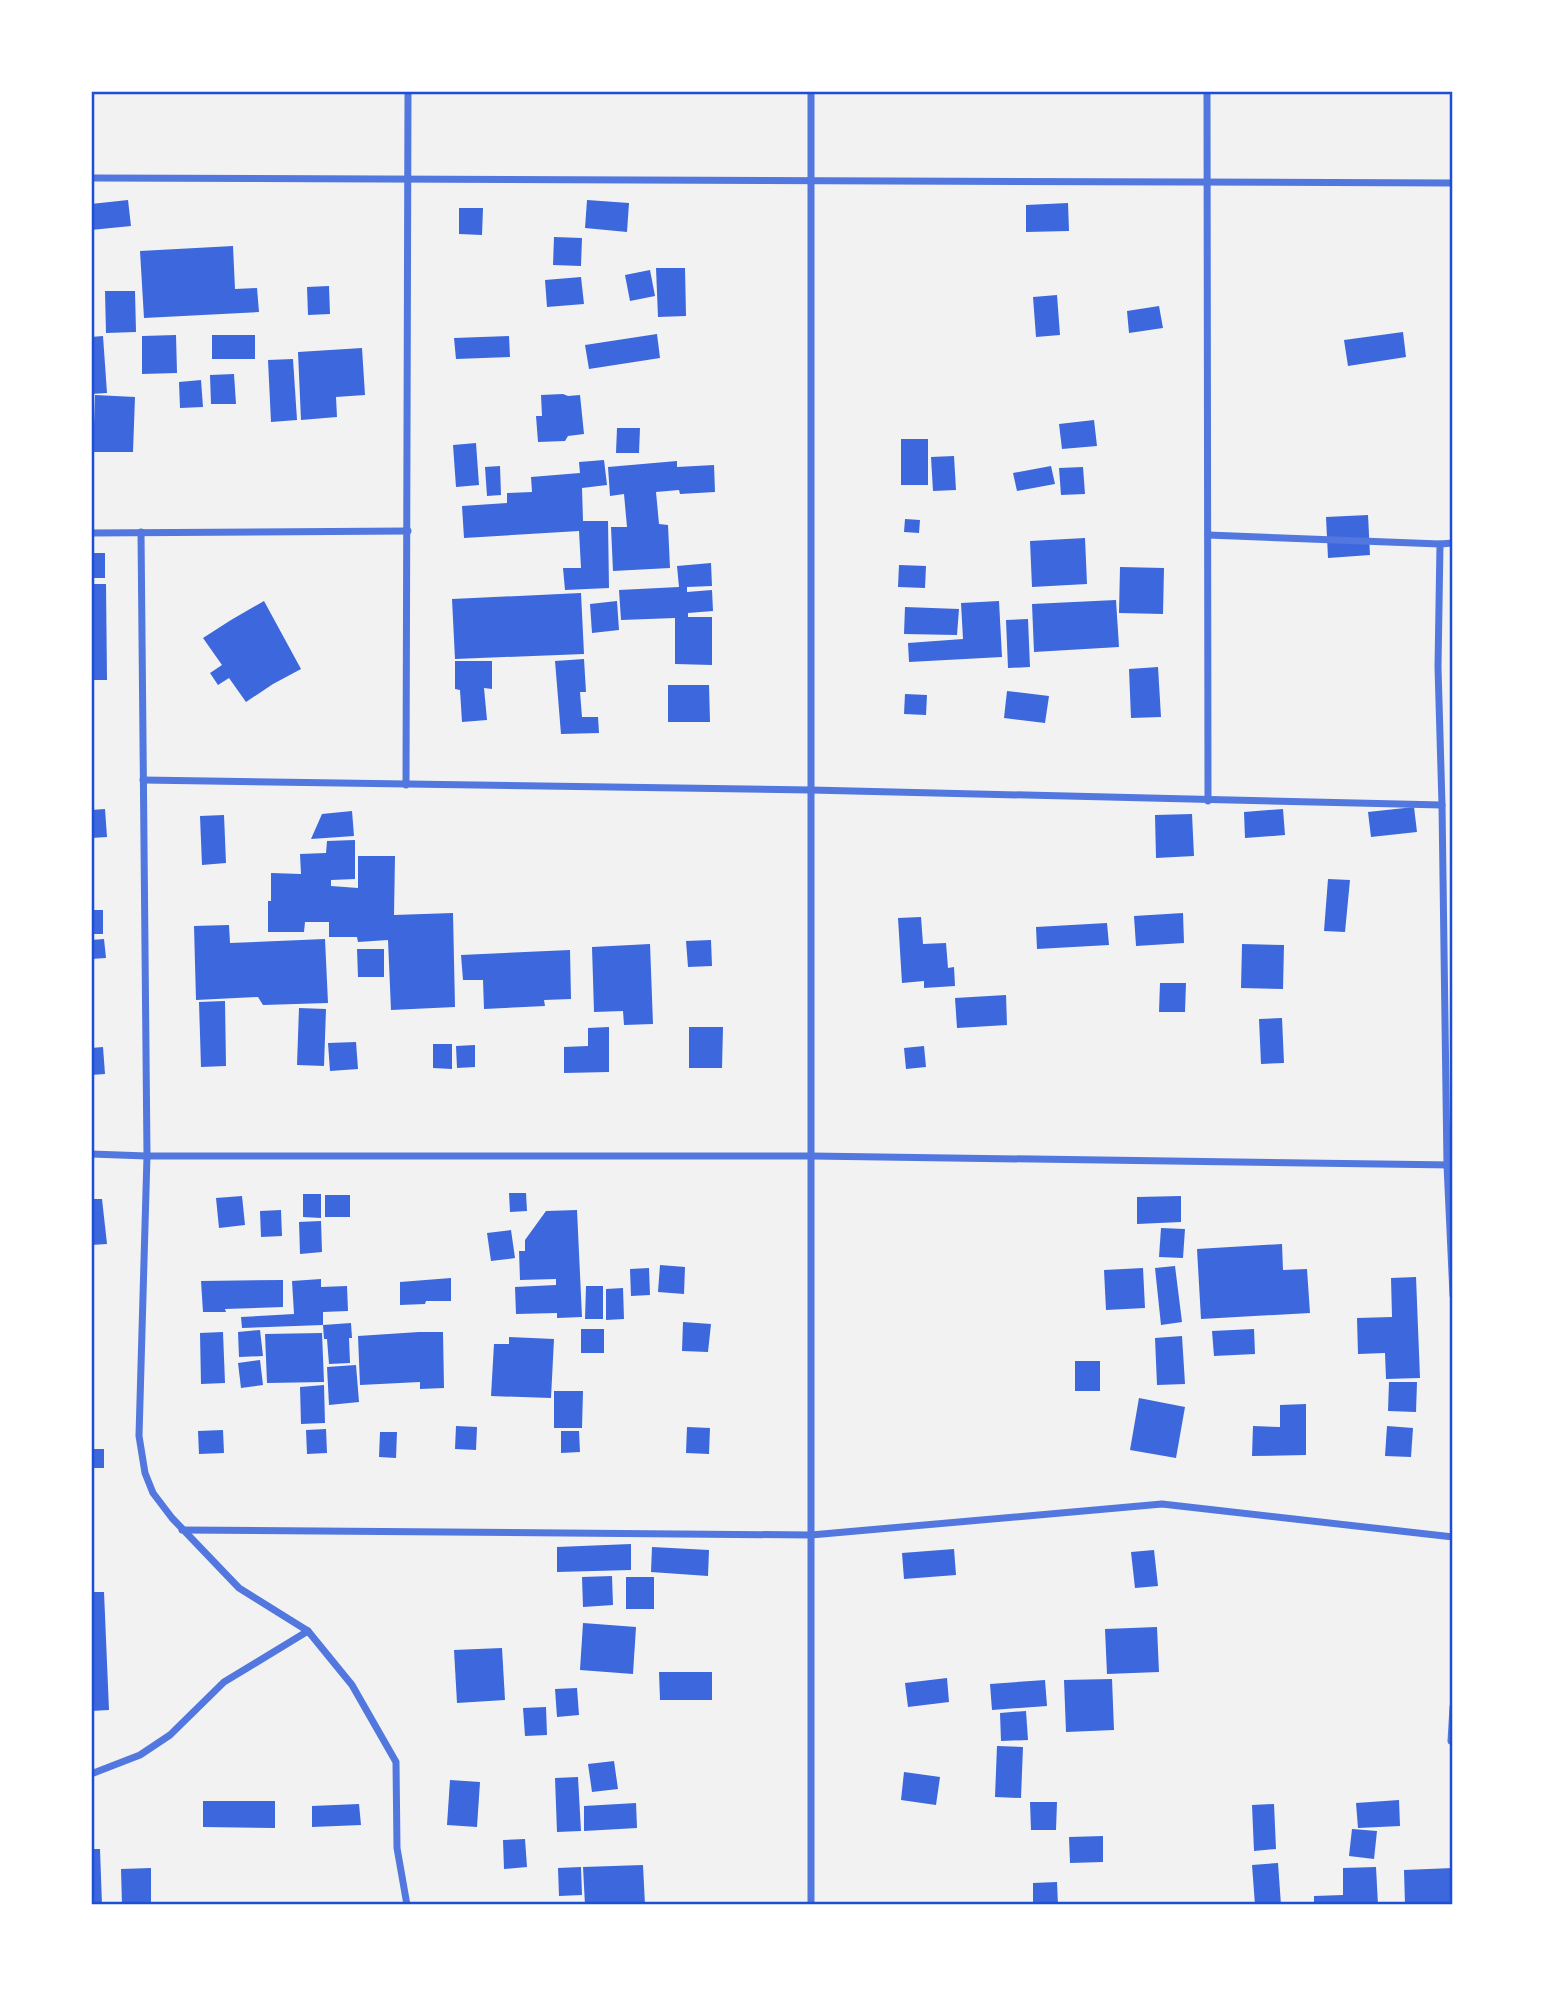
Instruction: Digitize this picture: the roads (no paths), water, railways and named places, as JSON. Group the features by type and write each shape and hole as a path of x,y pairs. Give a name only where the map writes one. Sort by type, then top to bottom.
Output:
{"street":[{"path":"406,785 408,91"},
{"path":"811,91 811,1905"},
{"path":"1208,91 1208,801"},
{"path":"91,178 1453,183"},
{"path":"91,533 408,531"},
{"path":"141,532 147,1156 139,1436 143,1466 153,1493 182,1530 239,1588 308,1631 352,1685 396,1762 397,1848 407,1905"},
{"path":"1208,536 1453,544"},
{"path":"1440,544 1438,667 1453,1295"},
{"path":"143,780 811,790 1442,805"},
{"path":"91,1154 811,1156 1450,1165"},
{"path":"182,1530 811,1535 1162,1504 1453,1537"},
{"path":"91,1774 140,1755 170,1735 224,1682 308,1631"},
{"path":"1453,1707 1453,1741"}]}
